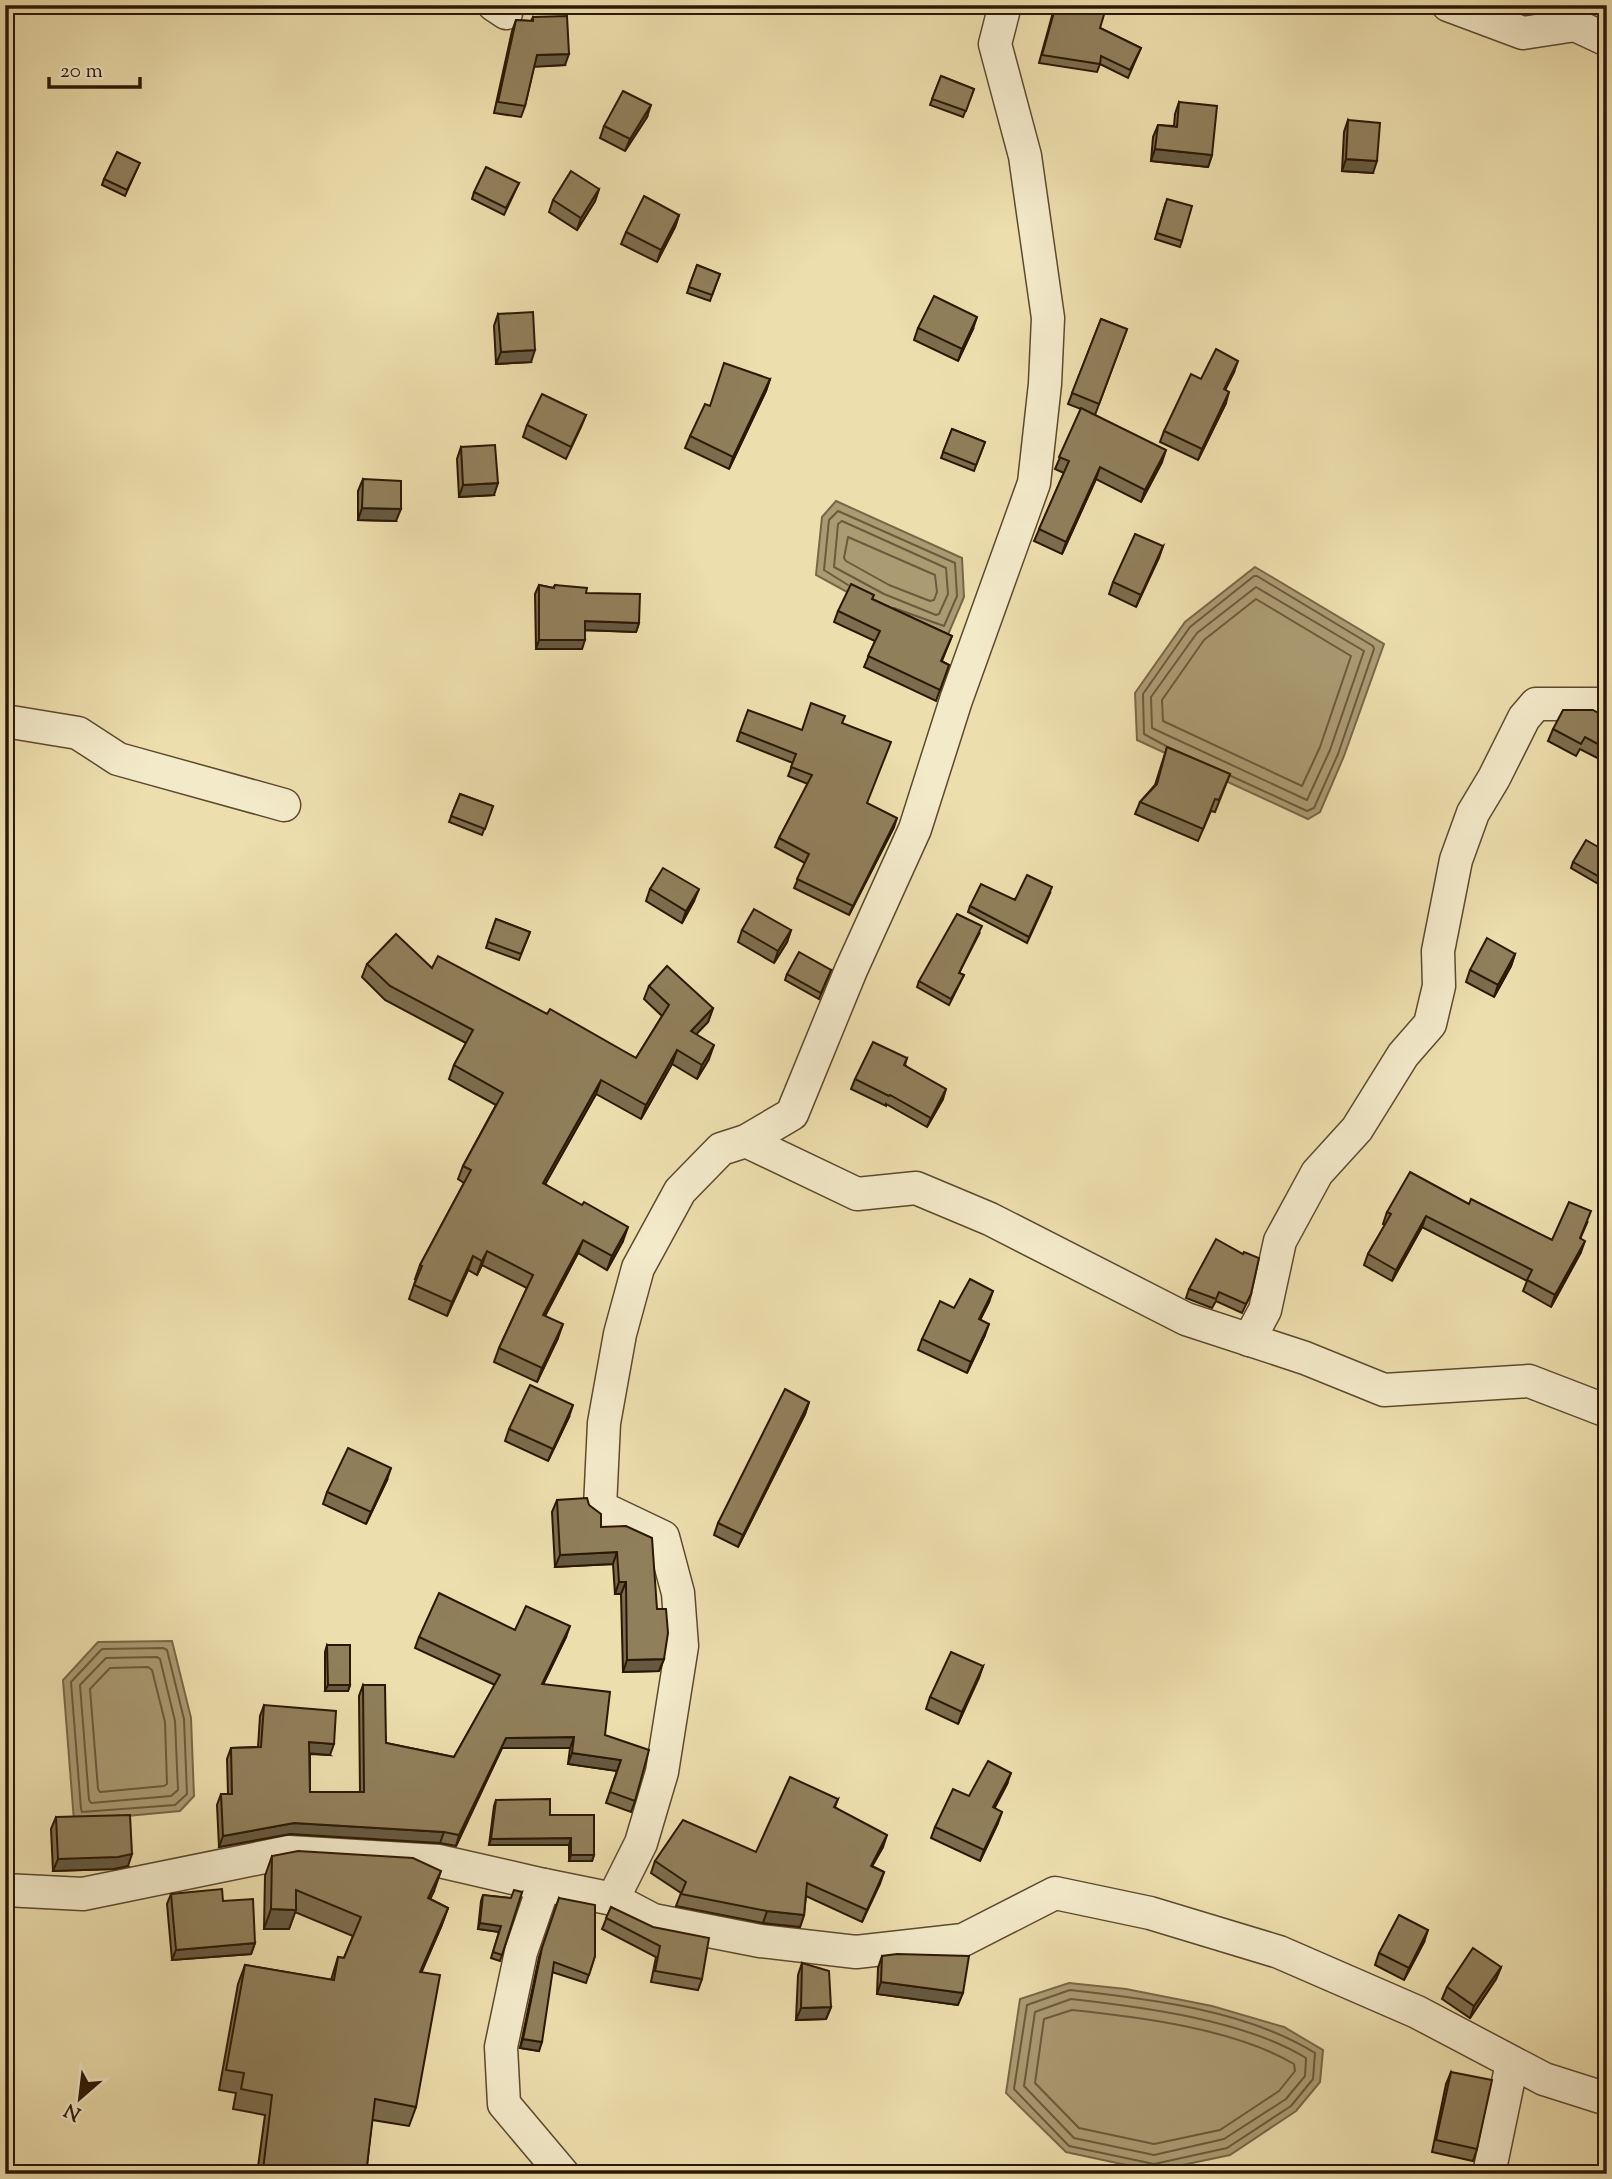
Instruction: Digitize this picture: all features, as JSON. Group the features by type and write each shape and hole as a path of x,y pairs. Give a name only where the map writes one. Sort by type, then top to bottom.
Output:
{"street":[{"path":"614,1899 641,1843 662,1772 682,1646 678,1593 663,1538 600,1507 604,1423 620,1334 638,1268 680,1191 721,1149 746,1141 792,1114 851,971 915,829 956,700 1034,483 1045,384 1048,318 1025,156 995,44 1005,5"},
{"path":"1448,5 1523,33 1575,25 1607,40"},
{"path":"1249,1340 1265,1310 1280,1241 1317,1174 1357,1129 1403,1055 1430,1024 1439,986 1438,951 1456,860 1473,813 1524,718 1536,704 1607,704"},
{"path":"5,721 78,733 118,759 284,805"},
{"path":"746,1141 857,1194 916,1188 990,1219 1186,1319 1305,1358 1384,1390 1529,1381 1607,1410"},
{"path":"5,1890 83,1894 289,1852 439,1861 614,1899 653,1920 760,1941 856,1952 963,1940 1055,1893 1150,1913 1279,1952 1417,2012 1544,2080 1607,2099"},
{"path":"544,1885 521,1952 502,2047 505,2104 563,2174"},
{"path":"1489,2174 1512,2063"}],"water":[{"path":"836,501 962,558 964,597 947,637 878,609 816,575 822,517"},
{"path":"1255,567 1384,644 1344,756 1320,812 1308,819 1137,740 1135,693 1185,622"},
{"path":"172,1641 191,1718 194,1796 180,1811 74,1821 63,1680 98,1642"},
{"path":"1069,1983 1126,1989 1212,2006 1284,2027 1323,2050 1320,2082 1296,2111 1230,2155 1154,2171 1066,2152 1006,2093 1020,1999"}],"building":[{"path":"1056,5 1100,5 1106,8 1100,28 1141,48 1130,70 1101,56 1100,64 1042,55"},
{"path":"567,16 569,54 537,55 525,106 498,102 516,20 533,21 533,17"},
{"path":"941,76 974,89 966,111 932,99"},
{"path":"623,91 651,105 630,139 604,126"},
{"path":"1179,102 1217,106 1212,155 1155,149 1158,125 1177,127"},
{"path":"1348,120 1380,123 1377,161 1346,159"},
{"path":"117,152 140,163 127,190 104,179"},
{"path":"486,167 519,183 506,208 474,192"},
{"path":"571,171 599,189 581,218 553,200"},
{"path":"644,196 679,215 661,250 626,232"},
{"path":"1167,199 1192,206 1182,241 1157,233"},
{"path":"697,265 720,274 712,295 689,287"},
{"path":"934,296 977,317 962,349 918,328"},
{"path":"533,312 535,350 501,352 498,314"},
{"path":"1101,319 1127,329 1099,404 1072,393"},
{"path":"1216,349 1238,361 1224,389 1229,392 1202,449 1164,431 1191,374 1201,379"},
{"path":"724,363 770,379 733,457 690,436 705,404 710,406"},
{"path":"542,394 586,415 571,447 527,425"},
{"path":"1081,408 1166,450 1145,490 1100,467 1066,542 1039,529 1069,461 1059,457"},
{"path":"952,429 985,442 976,465 943,452"},
{"path":"495,445 498,483 463,485 461,447"},
{"path":"363,479 401,481 401,509 362,508"},
{"path":"1135,534 1163,546 1141,595 1113,582"},
{"path":"851,584 874,595 872,599 952,636 941,661 949,665 940,690 868,656 880,631 838,611"},
{"path":"539,585 587,588 586,593 640,594 639,623 585,621 585,640 539,640"},
{"path":"811,703 845,716 842,723 891,742 867,803 897,818 853,906 797,879 809,854 779,838 812,775 791,767 796,754 740,732 748,710 802,730"},
{"path":"1563,710 1593,710 1607,718 1607,749 1585,737 1581,744 1553,729"},
{"path":"1167,747 1230,774 1219,800 1215,799 1203,829 1140,802 1157,784"},
{"path":"460,794 493,806 485,829 451,816"},
{"path":"1586,840 1607,852 1607,881 1573,862"},
{"path":"663,868 699,889 686,911 650,889"},
{"path":"1027,875 1052,887 1029,937 970,906 981,884 1015,900"},
{"path":"754,909 791,930 778,951 742,930"},
{"path":"957,914 982,926 959,973 964,975 951,999 919,981"},
{"path":"496,919 530,932 521,954 488,942"},
{"path":"396,934 432,968 438,956 547,1014 550,1009 636,1058 669,1005 649,986 667,966 713,1008 691,1031 714,1045 702,1065 677,1050 646,1105 601,1080 543,1183 628,1227 612,1256 583,1240 543,1315 563,1324 542,1368 499,1348 533,1275 487,1251 482,1261 473,1256 452,1302 414,1285 422,1266 420,1265 471,1170 463,1166 503,1093 454,1065 473,1030 390,986 367,964"},
{"path":"1487,938 1515,954 1498,985 1470,970"},
{"path":"799,952 831,970 821,993 787,974"},
{"path":"873,1042 907,1058 904,1065 946,1089 931,1118 855,1079"},
{"path":"1410,1172 1469,1204 1471,1199 1552,1240 1569,1202 1591,1211 1580,1238 1585,1241 1555,1295 1527,1280 1532,1270 1426,1216 1396,1270 1368,1254 1391,1214 1387,1212"},
{"path":"1216,1239 1243,1254 1244,1252 1259,1258 1246,1304 1219,1292 1216,1299 1189,1289"},
{"path":"970,1279 993,1291 979,1319 989,1324 971,1362 922,1339 940,1301 954,1308"},
{"path":"5,1383 9,1384 5,1403"},
{"path":"530,1385 573,1405 553,1449 509,1429"},
{"path":"785,1389 809,1402 743,1535 718,1523"},
{"path":"348,1448 391,1468 371,1512 327,1492"},
{"path":"587,1498 589,1505 601,1514 601,1527 626,1526 652,1538 657,1609 666,1609 668,1633 664,1659 627,1660 626,1582 619,1582 617,1552 560,1555 557,1500"},
{"path":"439,1593 515,1630 526,1606 570,1626 542,1684 610,1692 605,1735 649,1750 635,1801 610,1792 621,1760 572,1753 574,1737 506,1738 459,1835 294,1823 223,1836 221,1794 232,1794 231,1748 261,1747 264,1705 336,1711 334,1744 309,1742 310,1792 364,1792 363,1685 385,1685 386,1743 454,1757 500,1675 419,1637"},
{"path":"327,1645 350,1645 350,1685 328,1685"},
{"path":"951,1652 983,1666 962,1712 930,1697"},
{"path":"988,1761 1011,1773 993,1807 1002,1812 984,1850 935,1827 953,1789 969,1796"},
{"path":"790,1777 838,1799 834,1807 887,1835 871,1866 884,1872 867,1910 807,1883 804,1915 767,1911 681,1894 686,1882 655,1861 683,1820 756,1852"},
{"path":"550,1799 550,1815 594,1815 594,1855 571,1855 571,1838 491,1839 496,1800"},
{"path":"130,1815 132,1854 58,1859 56,1817"},
{"path":"298,1851 413,1858 441,1871 428,1898 448,1908 420,1972 440,1975 416,2107 375,2099 366,2174 290,2174 263,2170 272,2095 241,2089 244,2073 226,2070 245,1965 334,1980 338,1957 344,1958 361,1917 296,1890 296,1910 271,1909 272,1856"},
{"path":"222,1889 223,1901 253,1899 255,1943 176,1950 171,1894"},
{"path":"514,1890 522,1892 502,1955 493,1952 501,1926 480,1923 483,1895 511,1898"},
{"path":"559,1898 595,1905 595,1956 589,1975 554,1962 542,2042 523,2039 542,1948"},
{"path":"611,1907 653,1927 709,1938 702,1979 655,1971 660,1946 606,1918"},
{"path":"1399,1915 1428,1930 1409,1968 1379,1953"},
{"path":"1473,1948 1501,1967 1474,2006 1447,1987"},
{"path":"882,1956 969,1956 963,1993 881,1982"},
{"path":"802,1963 829,1971 831,2007 801,2008"},
{"path":"1451,2072 1492,2080 1477,2149 1436,2140"}]}
